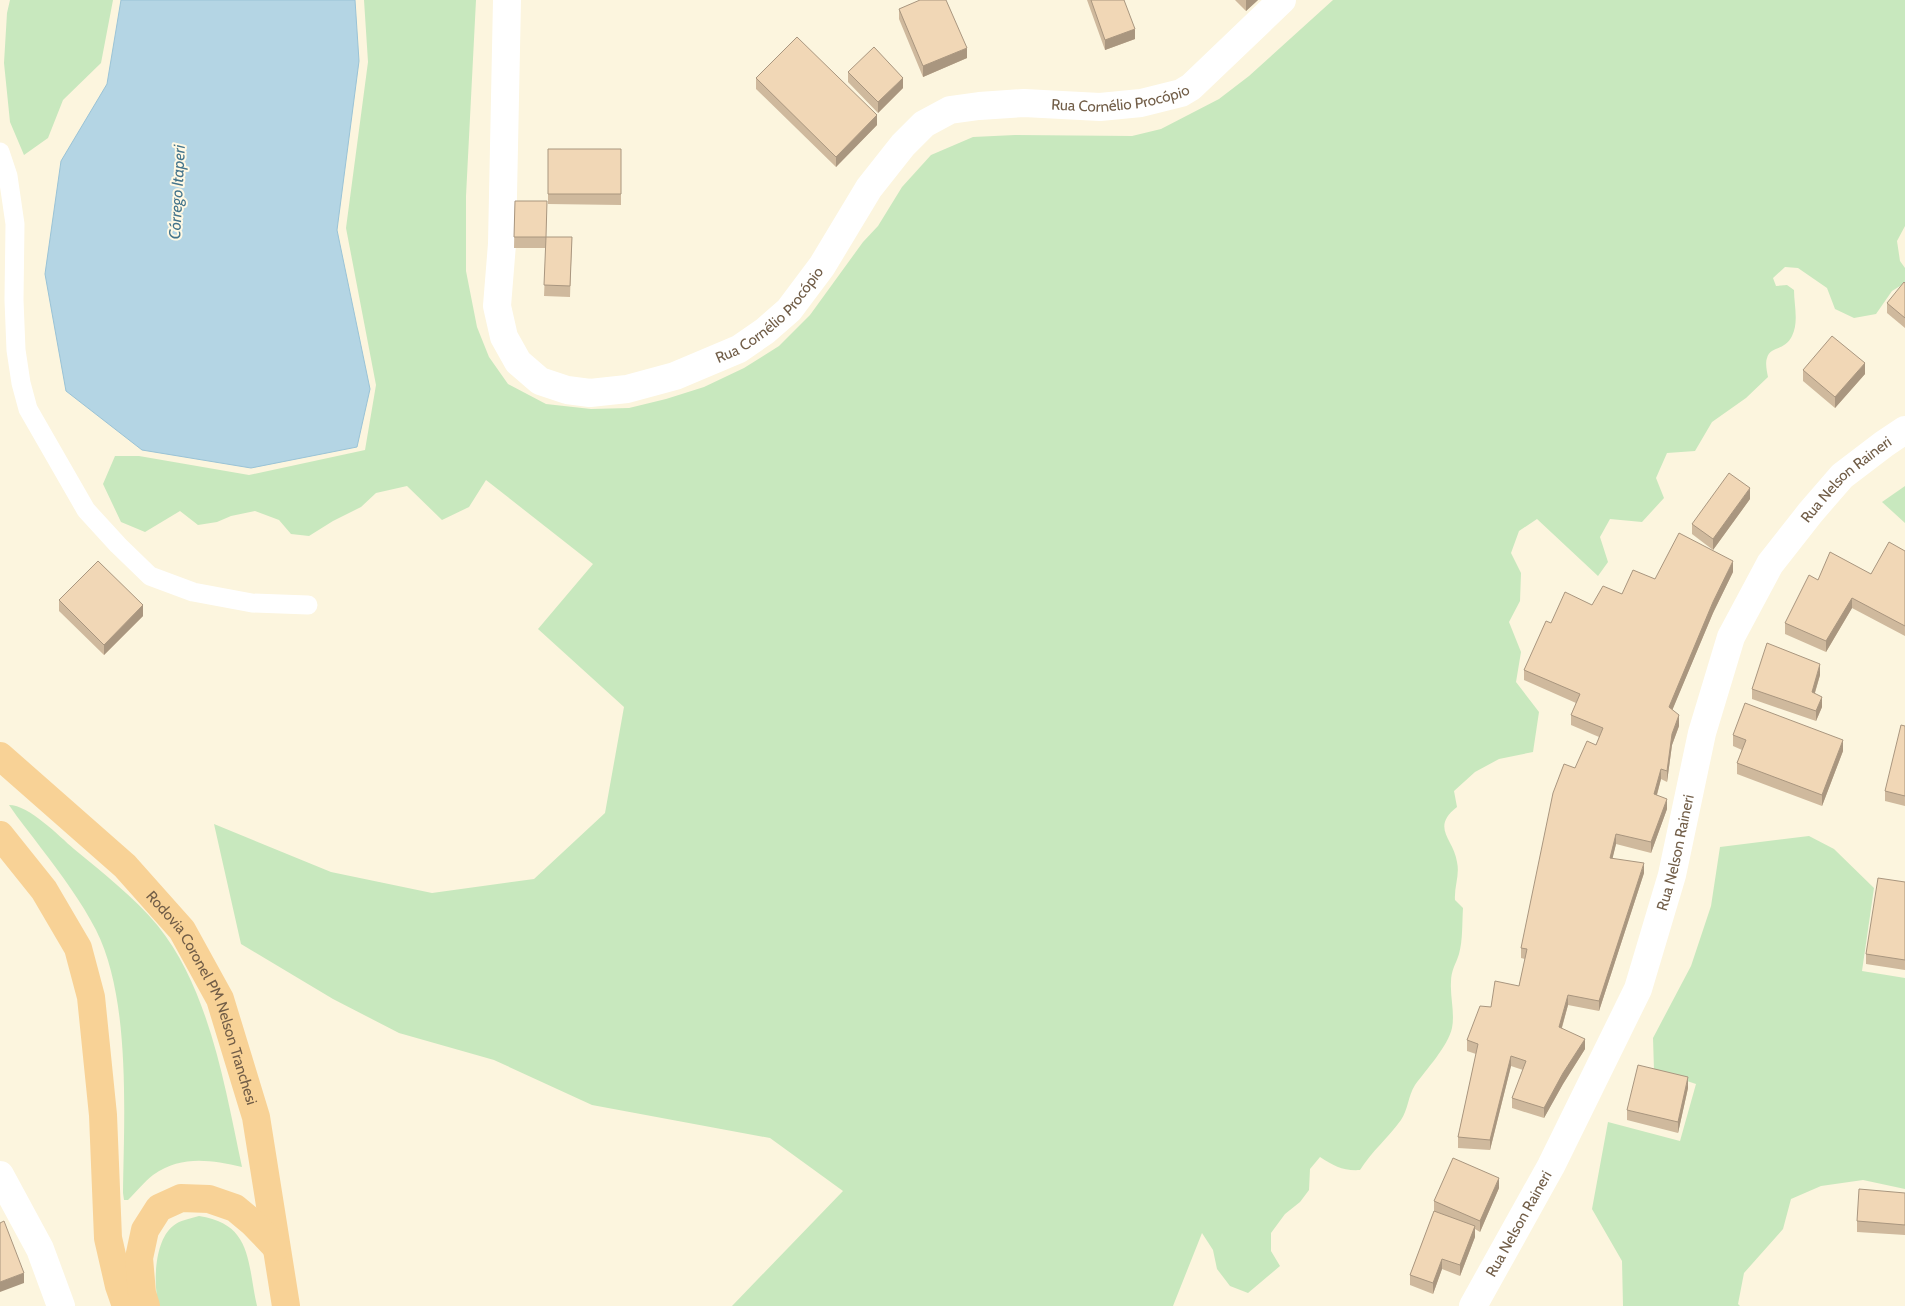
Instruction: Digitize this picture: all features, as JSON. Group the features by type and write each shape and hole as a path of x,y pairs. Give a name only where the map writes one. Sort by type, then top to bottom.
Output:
{"highway":[{"name":"Rodovia Coronel PM Nelson Tranchesi","path":"0,756 125,866 182,930 220,999 256,1117 286,1306"},
{"path":"0,835 44,890 78,948 91,997 103,1115 108,1238 118,1286 126,1306"},
{"path":"146,1306 142,1293 139,1258 145,1230 159,1208 181,1198 209,1199 235,1208 253,1223 276,1247"}],"street":[{"name":"Rua Cornélio Procópio","path":"506,0 502,244 497,306 504,337 518,362 540,381 567,390 590,393 627,389 675,376 739,350 766,331 789,310 822,266 869,188 903,145 924,124 950,110 978,106 1024,103 1100,106 1141,103 1181,93 1191,87 1282,0"},
{"name":"Rua Nelson Raineri","path":"1473,1306 1551,1166 1638,989 1672,875 1702,733 1731,637 1770,564 1810,513 1842,476 1905,430"},
{"path":"0,1175 40,1249 61,1306"}],"lane":[{"path":"0,152 8,176 15,224 14,300 16,350 20,383 28,409 86,510 150,576 193,592 252,603 308,605"}],"green space":[{"path":"10,0 113,0 101,63 63,100 48,138 24,155 10,122 4,63 7,13"},
{"path":"364,0 476,0 466,196 466,271 477,327 489,357 508,384 546,404 591,409 629,408 704,387 744,368 779,346 810,315 863,242 878,226 902,187 931,155 973,137 1015,135 1132,136 1161,129 1219,99 1249,76 1333,0 1905,0 1905,226 1897,241 1900,261 1905,268 1905,283 1892,291 1876,314 1854,318 1835,309 1827,288 1798,268 1785,267 1773,278 1776,286 1787,285 1794,290 1796,319 1794,331 1789,341 1771,352 1767,358 1766,368 1768,377 1746,398 1712,422 1695,451 1667,453 1656,478 1664,498 1642,522 1610,519 1600,537 1608,562 1598,576 1537,519 1519,531 1511,553 1521,573 1520,601 1509,622 1521,652 1516,682 1539,712 1533,752 1499,759 1475,772 1454,791 1457,807 1449,814 1445,821 1444,828 1455,854 1458,867 1455,900 1463,908 1460,949 1451,978 1453,1017 1450,1035 1415,1085 1401,1120 1360,1170 1349,1170 1339,1167 1320,1157 1310,1169 1309,1190 1300,1202 1285,1214 1271,1233 1271,1251 1280,1266 1248,1293 1230,1286 1217,1269 1213,1250 1202,1233 1173,1306 732,1306 843,1191 770,1138 592,1105 494,1060 399,1033 333,999 241,944 214,824 331,872 432,893 534,879 605,813 624,707 538,629 593,564 486,480 469,507 442,520 407,486 376,493 361,507 309,536 291,534 279,520 255,511 231,516 217,522 198,525 180,511 145,532 121,522 103,484 115,456 139,456 249,475 365,450 376,385 346,228 368,62"},
{"path":"1905,486 1905,523 1882,502"},
{"path":"9,805 17,806 34,815 118,886 149,915 176,952 191,980 213,1041 222,1073 242,1167 207,1161 175,1164 153,1175 128,1200 124,1200 123,1058 115,989 107,958 96,930 77,898"},
{"path":"1809,836 1834,849 1874,888 1862,971 1905,978 1905,1189 1863,1180 1821,1186 1791,1199 1783,1229 1744,1273 1738,1304 1740,1306 1623,1306 1622,1261 1592,1209 1608,1122 1680,1141 1696,1084 1654,1070 1653,1038 1691,966 1711,906 1720,847"},
{"path":"199,1216 217,1220 229,1227 238,1237 248,1261 257,1306 159,1306 156,1275 162,1242 173,1226"}],"water":[{"name":"Córrego Itaperi","path":"121,0 355,0 359,61 337,230 370,389 357,447 251,468 142,450 66,391 45,274 61,161 107,84"}],"building":[{"path":"920,0 946,0 967,48 923,66 899,9"},
{"path":"1091,0 1124,0 1135,29 1105,40"},
{"path":"797,37 877,115 836,157 756,78"},
{"path":"874,47 903,78 878,102 848,72"},
{"path":"548,149 621,149 621,194 548,194"},
{"path":"515,201 547,201 546,237 514,237"},
{"path":"546,237 572,237 570,286 544,285"},
{"path":"1905,283 1905,318 1887,303"},
{"path":"1832,336 1865,363 1835,397 1803,370"},
{"path":"1729,473 1750,488 1713,539 1692,524"},
{"path":"1679,533 1733,561 1713,602 1669,707 1679,715 1672,734 1667,771 1661,769 1654,794 1667,799 1651,842 1616,834 1610,858 1644,863 1599,1001 1568,995 1559,1027 1585,1039 1563,1073 1544,1108 1512,1098 1526,1061 1511,1056 1490,1140 1458,1137 1478,1044 1467,1040 1480,1006 1491,1007 1495,981 1519,986 1527,949 1521,948 1553,793 1564,764 1575,768 1587,741 1596,745 1603,728 1571,715 1580,694 1524,670 1546,621 1551,623 1565,592 1592,605 1603,586 1622,594 1633,570 1655,579"},
{"path":"1889,542 1905,551 1905,626 1852,598 1826,641 1785,623 1809,575 1818,580 1830,552 1871,574"},
{"path":"98,561 143,605 104,645 59,600"},
{"path":"1767,643 1820,664 1812,692 1822,697 1816,711 1752,689"},
{"path":"1745,703 1843,740 1822,795 1737,763 1746,740 1733,735"},
{"path":"1901,725 1905,726 1905,796 1885,791"},
{"path":"1878,878 1905,882 1905,960 1866,954"},
{"path":"1638,1065 1688,1077 1678,1122 1627,1110"},
{"path":"1453,1158 1499,1178 1480,1221 1434,1201"},
{"path":"1859,1189 1905,1193 1905,1225 1857,1221"},
{"path":"1434,1211 1475,1226 1460,1265 1442,1259 1433,1283 1410,1275"},
{"path":"4,1221 24,1273 0,1282 0,1223"}]}
